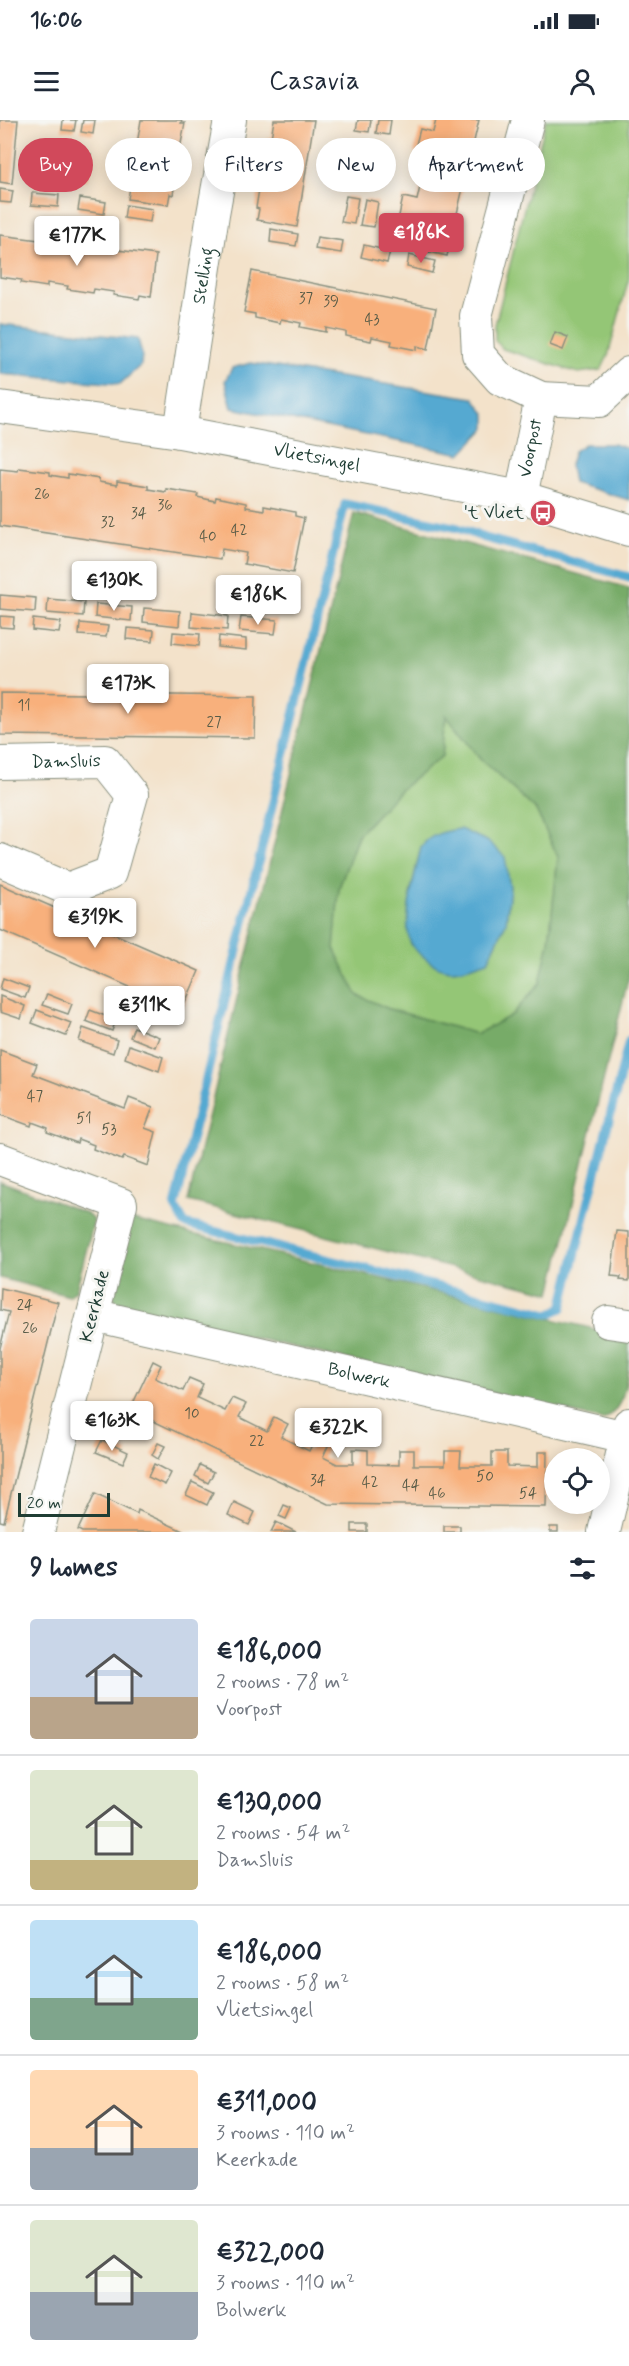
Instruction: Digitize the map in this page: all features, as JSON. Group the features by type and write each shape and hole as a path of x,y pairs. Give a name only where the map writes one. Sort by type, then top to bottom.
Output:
{"street":[{"name":"Stelling","path":"180,432 213,214 230,120"},
{"name":"Voorpost","path":"528,120 476,316 478,354 500,378 542,398 599,401 629,373"},
{"name":"Voorpost","path":"521,497 542,398"},
{"name":"Vlietsingel","path":"0,407 180,432 521,497 629,530"},
{"name":"Damsluis","path":"0,763 105,761 132,795 110,873 68,889 0,860"},
{"name":"Keerkade","path":"0,1159 121,1204 38,1532"},
{"name":"Bolwerk","path":"93,1315 627,1430"},
{"path":"604,1532 627,1430"}],"green space":[{"path":"546,120 629,120 629,278 608,356 601,370 578,373 503,349 495,340 495,325 528,192 545,192 545,138 542,138"},
{"path":"354,513 629,588 629,976 551,1293 188,1201","holes":["446,715 480,759 536,810 558,857 549,942 540,983 512,1015 477,1034 389,1009 357,995 334,948 339,888 358,835 399,791 442,756"]},
{"path":"446,715 480,759 536,810 558,857 549,942 540,983 512,1015 477,1034 389,1009 356,995 334,949 339,888 358,835 399,791 442,756","holes":["425,842 510,887 506,923 488,961 410,895 421,847"]},
{"path":"0,1181 86,1213 94,1221 76,1290 69,1296 0,1278"},
{"path":"129,1219 629,1337 628,1372 623,1396 612,1414 603,1420 120,1306 114,1299 113,1289"}],"water":[{"path":"0,324 138,339 142,354 141,365 120,384 0,374"},
{"path":"251,363 474,398 486,415 486,428 461,454 232,408 225,381 232,368"},
{"path":"585,444 613,444 629,449 629,500 573,483 570,465 574,451"},
{"path":"460,829 489,842 505,857 510,887 506,923 488,961 463,969 447,970 432,964 412,946 408,934 408,910 421,847 433,836"}],"building":[{"path":"0,120 18,120 12,184 0,182"},
{"path":"63,120 76,120 74,131 62,130"},
{"path":"83,120 95,120 93,134 81,132"},
{"path":"141,120 182,120 181,123 185,123 182,138 138,138"},
{"path":"274,120 314,120 304,183 304,138 271,138"},
{"path":"358,120 371,120 369,132 356,130"},
{"path":"378,120 391,120 389,135 376,133"},
{"path":"436,120 479,120 475,138 418,138 420,129 433,132"},
{"path":"0,189 13,191 11,203 0,202"},
{"path":"129,192 173,192 173,195 170,194 168,205 128,199"},
{"path":"259,192 303,192 297,227 257,220 259,209 256,208"},
{"path":"419,192 462,192 447,256 393,244 403,197 417,200"},
{"path":"32,193 59,195 58,207 31,205"},
{"path":"346,196 358,198 354,224 341,222"},
{"path":"80,198 106,202 104,214 78,210"},
{"path":"365,199 378,202 374,227 360,225"},
{"path":"126,205 152,209 150,222 124,218"},
{"path":"271,229 298,234 296,246 270,242"},
{"path":"0,235 156,255 151,297 140,295 139,299 94,289 93,293 47,283 47,287 0,277"},
{"path":"317,237 343,241 341,253 315,249"},
{"path":"364,245 390,251 387,263 361,257"},
{"path":"409,255 435,261 432,273 407,267"},
{"path":"252,271 436,308 428,349 417,346 417,350 391,345 392,341 372,337 371,341 346,336 346,332 326,328 326,332 300,327 301,323 281,319 280,323 255,318 255,314 244,312"},
{"path":"555,332 568,337 563,350 550,345"},
{"path":"19,468 50,472 50,475 68,478 68,474 99,479 99,482 117,485 117,481 148,486 148,489 166,492 166,489 198,494 197,497 215,501 216,497 246,503 246,507 264,510 264,506 295,512 295,516 304,518 293,573 244,564 246,553 222,549 220,559 0,526 0,469 18,471"},
{"path":"0,595 36,598 35,612 0,609"},
{"path":"48,599 84,602 83,616 47,613"},
{"path":"96,604 132,607 131,621 95,617"},
{"path":"144,608 180,611 179,626 143,622"},
{"path":"192,612 228,616 227,630 191,627"},
{"path":"0,616 14,617 13,628 0,627"},
{"path":"241,617 277,620 275,634 239,631"},
{"path":"33,619 61,622 59,633 32,630"},
{"path":"80,623 108,626 106,637 79,635"},
{"path":"127,628 154,630 153,641 126,639"},
{"path":"173,632 200,634 199,646 172,643"},
{"path":"219,636 246,639 246,650 218,647"},
{"path":"0,693 256,696 255,738 0,735"},
{"path":"0,884 199,971 182,1010 0,930"},
{"path":"3,978 29,988 25,998 0,989"},
{"path":"47,994 72,1004 68,1014 42,1005"},
{"path":"0,996 25,1006 21,1019 0,1012"},
{"path":"37,1010 71,1023 66,1036 32,1023"},
{"path":"90,1010 116,1020 112,1031 86,1021"},
{"path":"134,1027 159,1037 155,1047 130,1037"},
{"path":"83,1028 117,1040 113,1053 79,1041"},
{"path":"129,1045 163,1057 159,1071 125,1058"},
{"path":"0,1050 37,1064 33,1074 125,1109 129,1098 153,1107 145,1128 156,1132 148,1166 124,1157 122,1160 93,1149 94,1145 78,1139 77,1143 47,1132 48,1128 32,1122 31,1126 1,1115"},
{"path":"617,1231 629,1232 629,1281 611,1276"},
{"path":"1,1288 58,1302 4,1522 0,1521 0,1348 9,1312 0,1310"},
{"path":"153,1361 161,1365 155,1378 183,1391 189,1378 203,1384 197,1398 225,1411 232,1398 246,1404 239,1417 267,1431 274,1417 288,1424 281,1437 309,1451 315,1438 329,1444 323,1457 337,1464 353,1464 353,1449 368,1450 368,1464 399,1465 399,1450 414,1450 414,1465 445,1465 445,1451 461,1451 460,1466 492,1466 492,1452 507,1452 507,1466 538,1467 538,1452 544,1452 544,1507 328,1504 130,1410"},
{"path":"111,1423 118,1427 113,1437 106,1434"},
{"path":"102,1440 128,1452 123,1463 96,1452"},
{"path":"158,1443 165,1446 158,1459 152,1455"},
{"path":"154,1464 171,1473 165,1485 148,1477"},
{"path":"200,1465 214,1472 208,1483 195,1476"},
{"path":"192,1482 213,1492 207,1505 186,1495"},
{"path":"95,1494 137,1514 138,1510 185,1532 82,1532 78,1530"},
{"path":"234,1502 255,1512 249,1525 228,1515"},
{"path":"284,1505 291,1508 286,1519 279,1516"},
{"path":"276,1522 296,1532 271,1532"},
{"path":"352,1524 367,1524 367,1532 352,1532"},
{"path":"444,1526 460,1526 460,1532 444,1532"},
{"path":"550,1527 558,1527 558,1532 550,1532"}],"waterway":[{"path":"629,577 485,538 458,528 345,504 175,1207 185,1224 549,1314 562,1308 629,1040"}],"place":[{"name":"'t Vliet","path":"543,513"}]}
